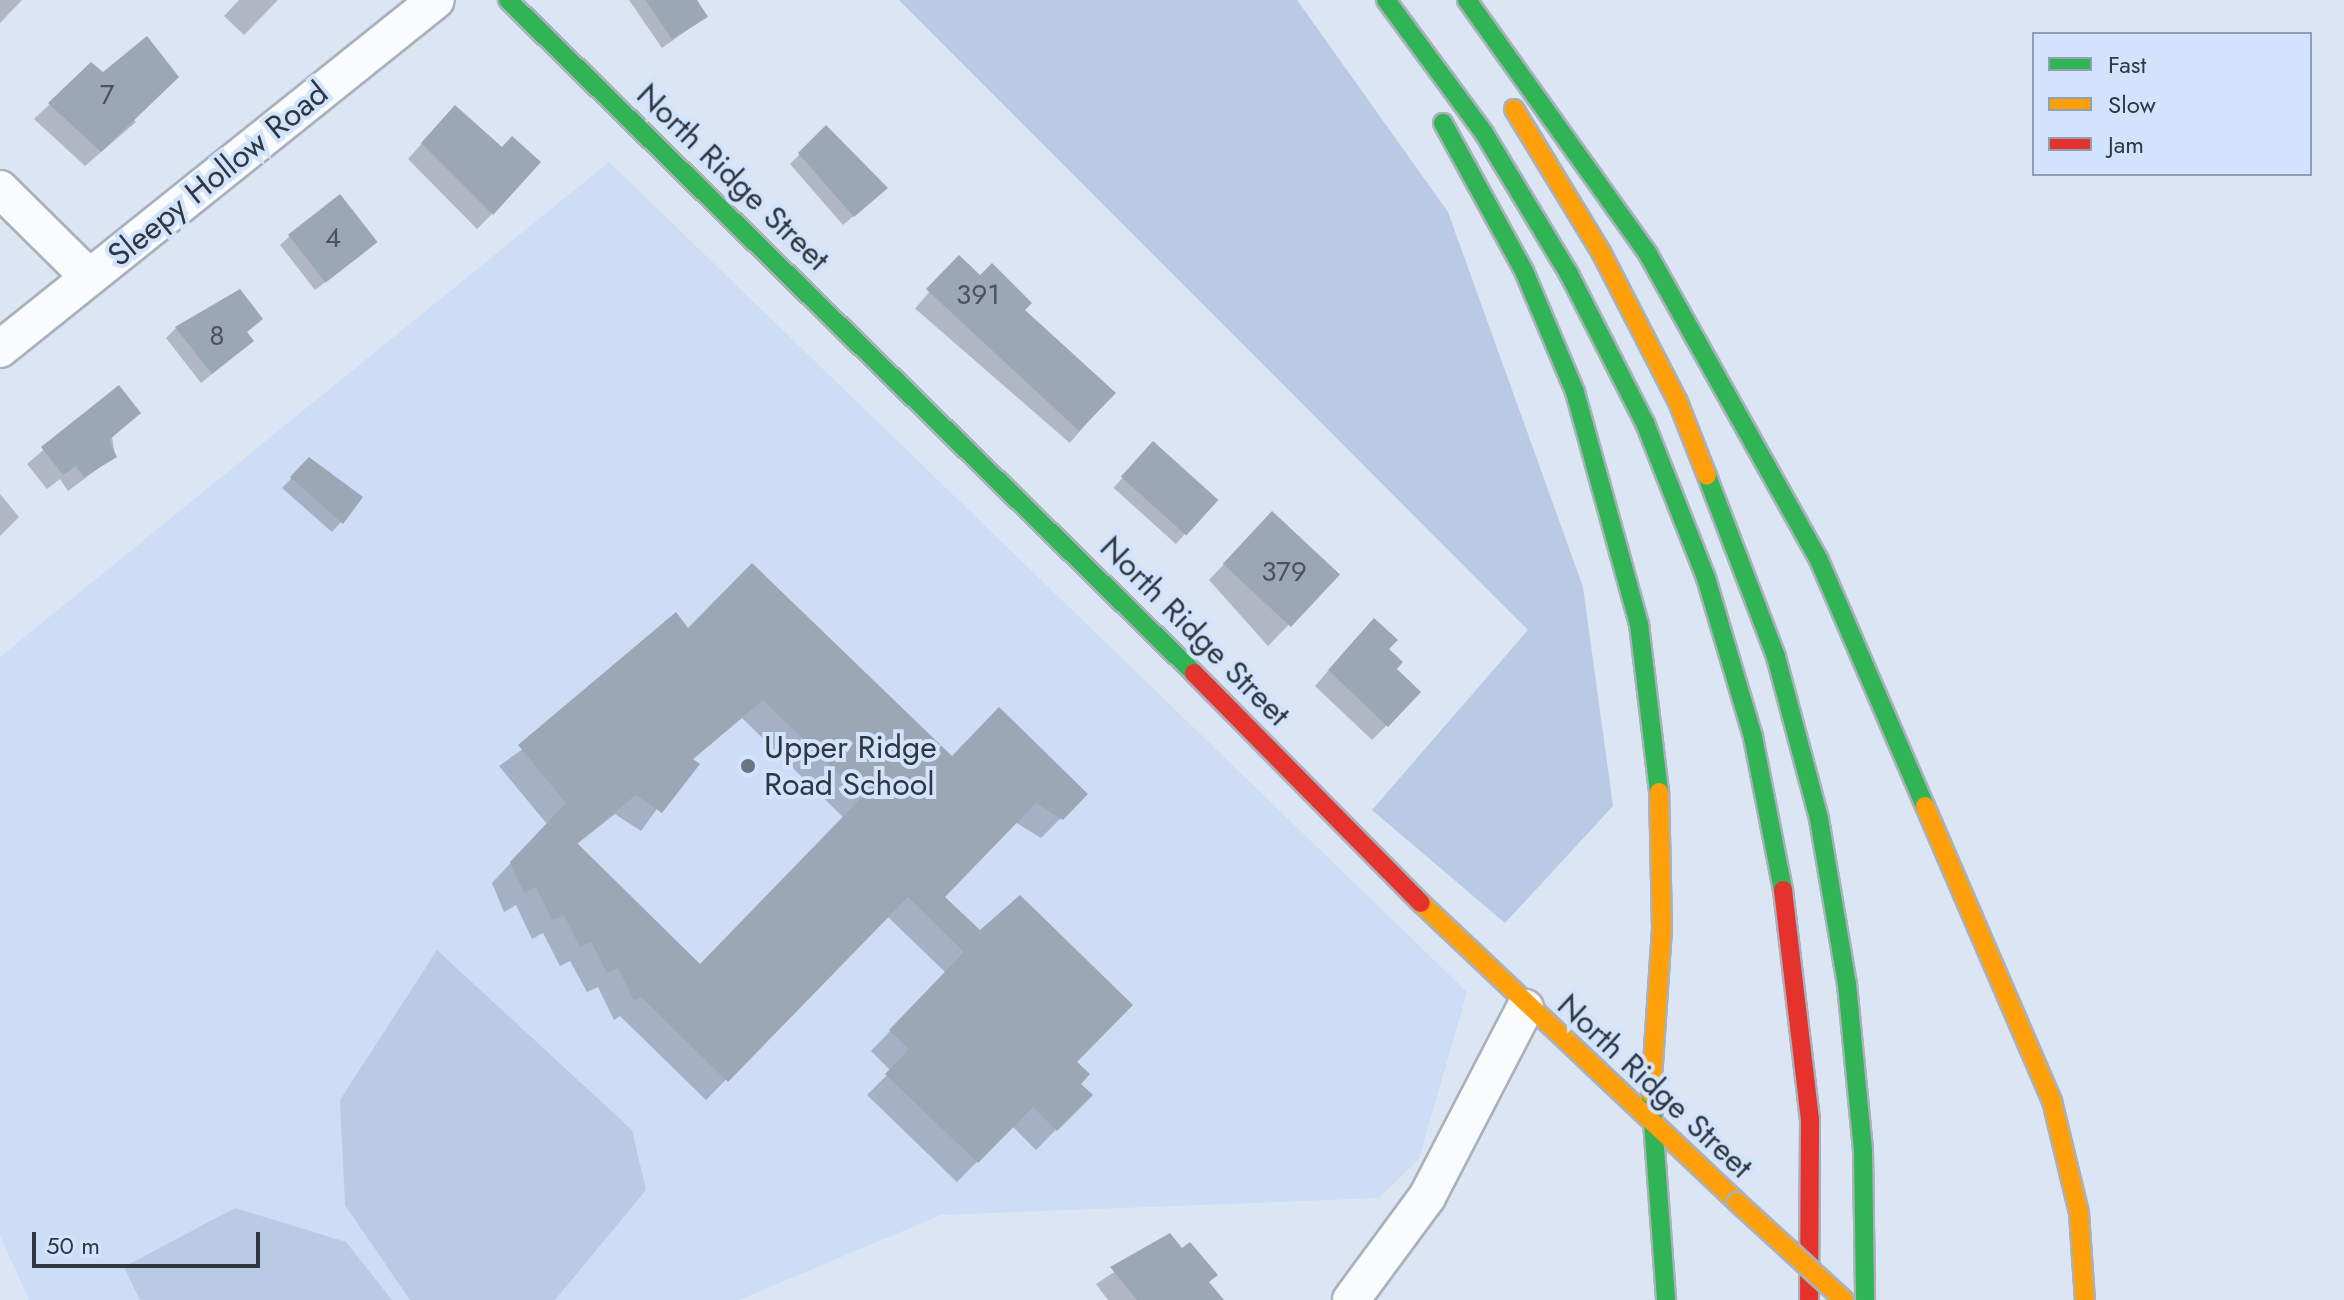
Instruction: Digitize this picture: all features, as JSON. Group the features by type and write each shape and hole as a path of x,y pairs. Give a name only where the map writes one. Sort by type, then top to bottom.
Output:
{"main road":[{"name":"North Ridge Street","path":"508,0 1100,577 1525,1008 1844,1300"},
{"path":"1386,0 1484,133 1569,274 1645,423 1706,578 1753,737 1795,954 1810,1120 1809,1300"},
{"path":"1467,0 1648,254 1819,560 2052,1101 2079,1213 2085,1300"},
{"path":"1499,87 1575,204 1672,389 1780,671 1819,819 1845,970 1863,1151 1865,1300"},
{"path":"1434,109 1503,229 1565,367 1602,471 1637,612 1662,847 1649,1121 1666,1300"}],"street":[{"name":"Sleepy Hollow Road","path":"0,349 436,0"},
{"path":"0,189 89,277"},
{"path":"1351,1300 1427,1197 1525,1008"}],"shaded area":[{"path":"899,0 1297,0 1448,212 1583,587 1613,806 1505,923 1372,810 1528,630"},
{"path":"609,162 1467,992 1419,1159 1379,1198 941,1215 739,1300 29,1300 0,1235 0,657"},
{"path":"437,950 632,1130 646,1190 555,1300 410,1300 345,1205 340,1100"},
{"path":"235,1208 346,1242 392,1300 140,1300 124,1267"}],"building":[{"path":"645,0 697,0 708,17 672,39"},
{"path":"147,36 179,77 101,152 48,103 91,62 103,72"},
{"path":"455,105 502,147 512,136 541,162 493,215 421,143"},
{"path":"826,125 888,188 854,217 798,153"},
{"path":"340,194 378,242 326,283 288,235"},
{"path":"959,255 980,275 992,263 1032,303 1025,310 1116,393 1079,431 926,289"},
{"path":"240,289 263,319 247,332 254,341 212,374 175,327"},
{"path":"119,385 141,413 109,440 117,457 84,477 76,466 63,475 41,447"},
{"path":"1153,441 1218,500 1186,536 1121,477"},
{"path":"309,457 363,497 343,524 290,477"},
{"path":"1272,511 1340,574 1291,627 1223,564"},
{"path":"752,563 952,756 999,707 1088,794 1063,820 1036,803 945,897 980,930 1020,895 1133,1005 1077,1062 1090,1074 1081,1084 1093,1095 1057,1131 1033,1107 978,1163 885,1074 909,1049 889,1030 964,952 908,897 728,1082 641,997 634,1001 618,968 607,973 591,942 580,947 564,915 552,920 536,887 524,893 510,862 566,803 518,745 676,612 688,628","holes":["763,700 862,797 700,964 577,843 636,795 662,813 700,764 693,759"]},
{"path":"1374,618 1398,640 1389,649 1403,662 1397,669 1421,692 1388,727 1328,670"},
{"path":"1170,1233 1182,1248 1190,1242 1218,1275 1209,1282 1224,1300 1137,1300 1110,1267"}],"traffic: fast":[{"path":"508,0 1194,673"},
{"path":"1386,0 1484,133 1569,274 1645,423 1706,578 1753,737 1783,890"},
{"path":"1467,0 1648,254 1819,560 1925,806"},
{"path":"1443,123 1524,271 1575,392 1639,624 1659,792"},
{"path":"1707,476 1776,657 1819,819 1847,984 1863,1151 1865,1300"},
{"path":"1651,1094 1666,1300"}],"traffic: slow":[{"path":"1514,109 1601,252 1678,402 1707,476"},
{"path":"1651,1094 1662,930 1659,792"},
{"path":"1925,806 2052,1101 2079,1213 2085,1300"},
{"path":"1421,903 1737,1202"},
{"path":"1737,1202 1844,1300"}],"traffic: jam":[{"path":"1194,673 1421,903"},
{"path":"1783,890 1810,1120 1809,1300"}],"place":[{"name":"Upper Ridge Road School","path":"748,766"}]}
